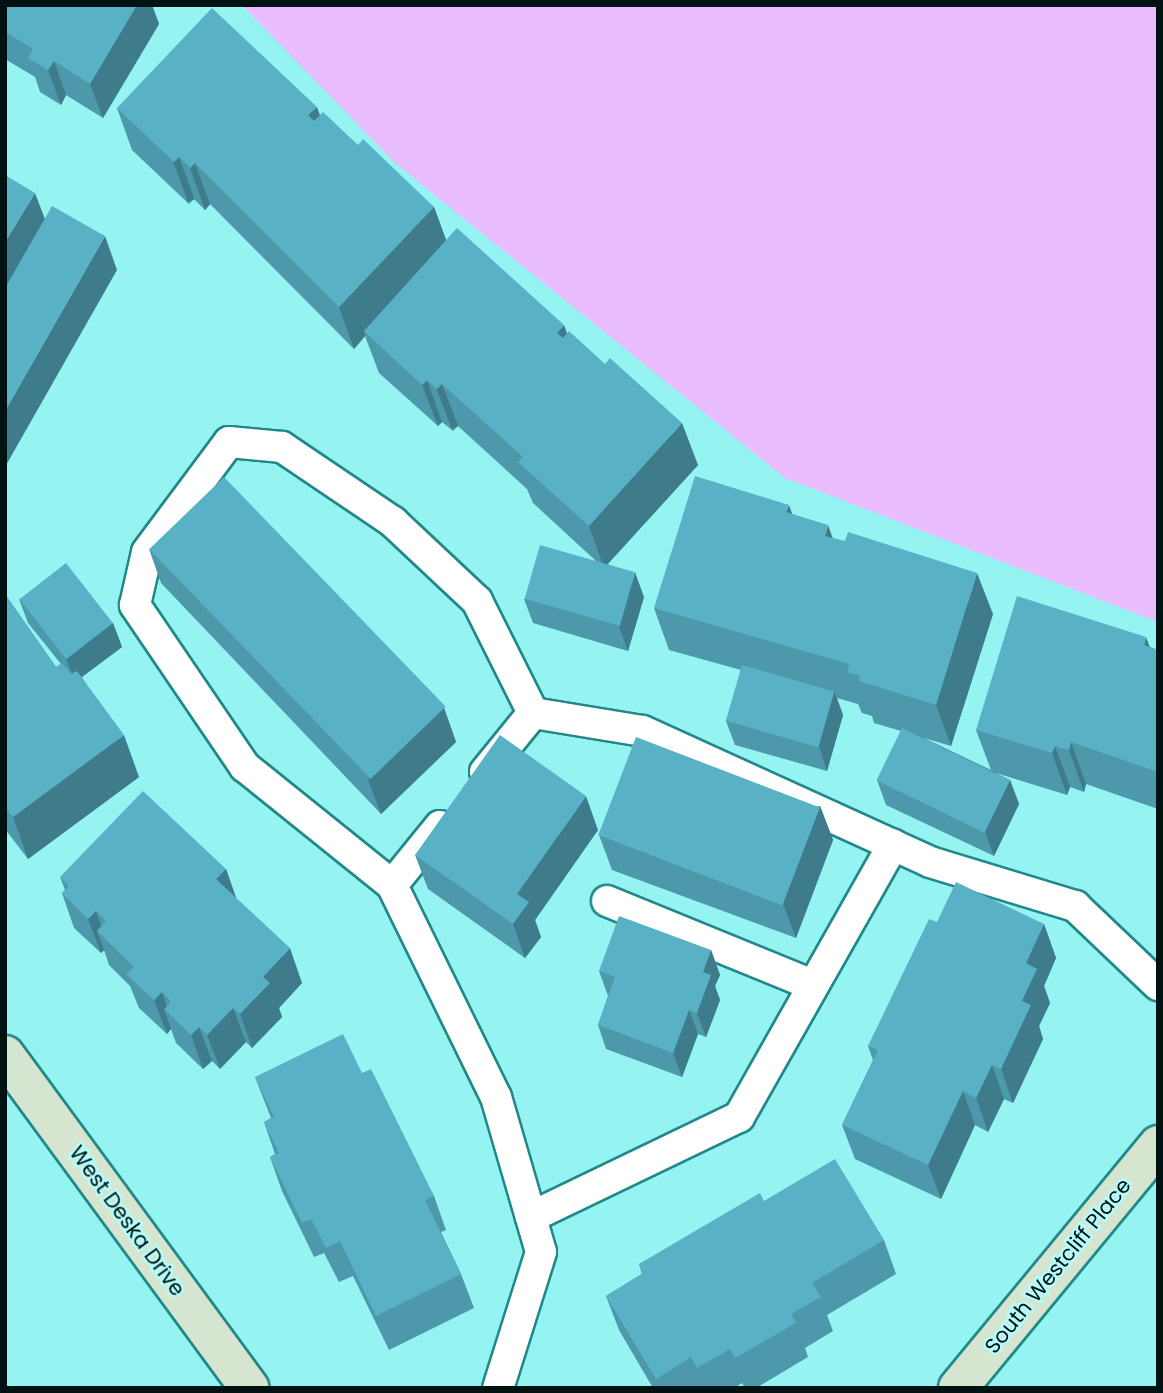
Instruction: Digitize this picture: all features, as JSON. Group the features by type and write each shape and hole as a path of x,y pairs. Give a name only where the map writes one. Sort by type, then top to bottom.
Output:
{"street":[{"name":"West Deska Drive","path":"5,1055 250,1388"},
{"name":"South Westcliff Place","path":"958,1388 1156,1151"}],"lane":[{"path":"498,1388 541,1252 496,1097 392,885 245,767 135,605 147,552 229,442 282,447 393,522 477,601 533,713"},
{"path":"533,713 643,731 930,862 1075,906 1158,985"},
{"path":"392,885 533,713"},
{"path":"531,1217 739,1117 893,845"},
{"path":"607,901 813,985"}],"shaded area":[{"path":"242,5 1158,5 1158,622 785,478 395,163"}],"building":[{"path":"5,5 137,5 90,84 54,61 48,70 28,58 33,49 5,32"},
{"path":"212,8 317,107 308,115 314,121 323,112 358,145 363,139 434,207 339,307 195,163 190,168 179,157 174,162 117,108"},
{"path":"5,175 35,193 5,242"},
{"path":"52,206 105,236 5,411 5,288"},
{"path":"457,228 564,325 557,333 563,338 569,331 605,364 610,358 682,423 589,526 518,462 523,457 442,384 437,389 427,380 422,385 364,331"},
{"path":"695,476 789,505 786,512 828,525 825,536 845,541 848,532 977,573 936,705 859,681 860,676 847,672 849,664 654,608"},
{"path":"224,477 446,706 371,779 149,549"},
{"path":"540,545 635,572 620,626 525,599"},
{"path":"66,563 113,623 66,659 20,599"},
{"path":"5,594 56,667 62,663 71,674 77,671 124,735 13,817 5,807"},
{"path":"1017,596 1146,637 1144,645 1158,650 1158,772 1071,742 1069,750 1055,746 1052,753 976,730"},
{"path":"742,665 834,691 818,747 726,721"},
{"path":"902,728 1010,781 984,833 877,780"},
{"path":"500,735 586,796 517,894 529,902 513,924 415,855"},
{"path":"636,737 820,808 782,906 598,835"},
{"path":"143,791 226,869 216,879 290,948 263,977 270,983 240,1014 233,1008 207,1035 199,1027 191,1035 164,1009 171,1002 162,992 154,1000 126,974 134,967 97,931 106,921 96,911 88,919 62,893 69,886 60,877"},
{"path":"956,882 1044,924 1026,963 1037,969 1022,1001 1031,1005 1001,1069 992,1065 976,1098 963,1091 928,1165 842,1125 878,1050 868,1046 929,919 937,922"},
{"path":"619,916 711,950 703,972 711,975 697,1013 689,1010 673,1053 598,1025 615,977 599,971"},
{"path":"343,1034 362,1073 371,1069 434,1196 425,1200 461,1274 376,1316 340,1241 326,1248 311,1219 302,1223 270,1157 279,1153 264,1122 274,1117 255,1077"},
{"path":"835,1159 884,1240 812,1283 821,1297 791,1314 796,1323 735,1358 730,1349 697,1368 691,1357 656,1379 606,1296 643,1273 639,1264 760,1193 764,1201"}]}
